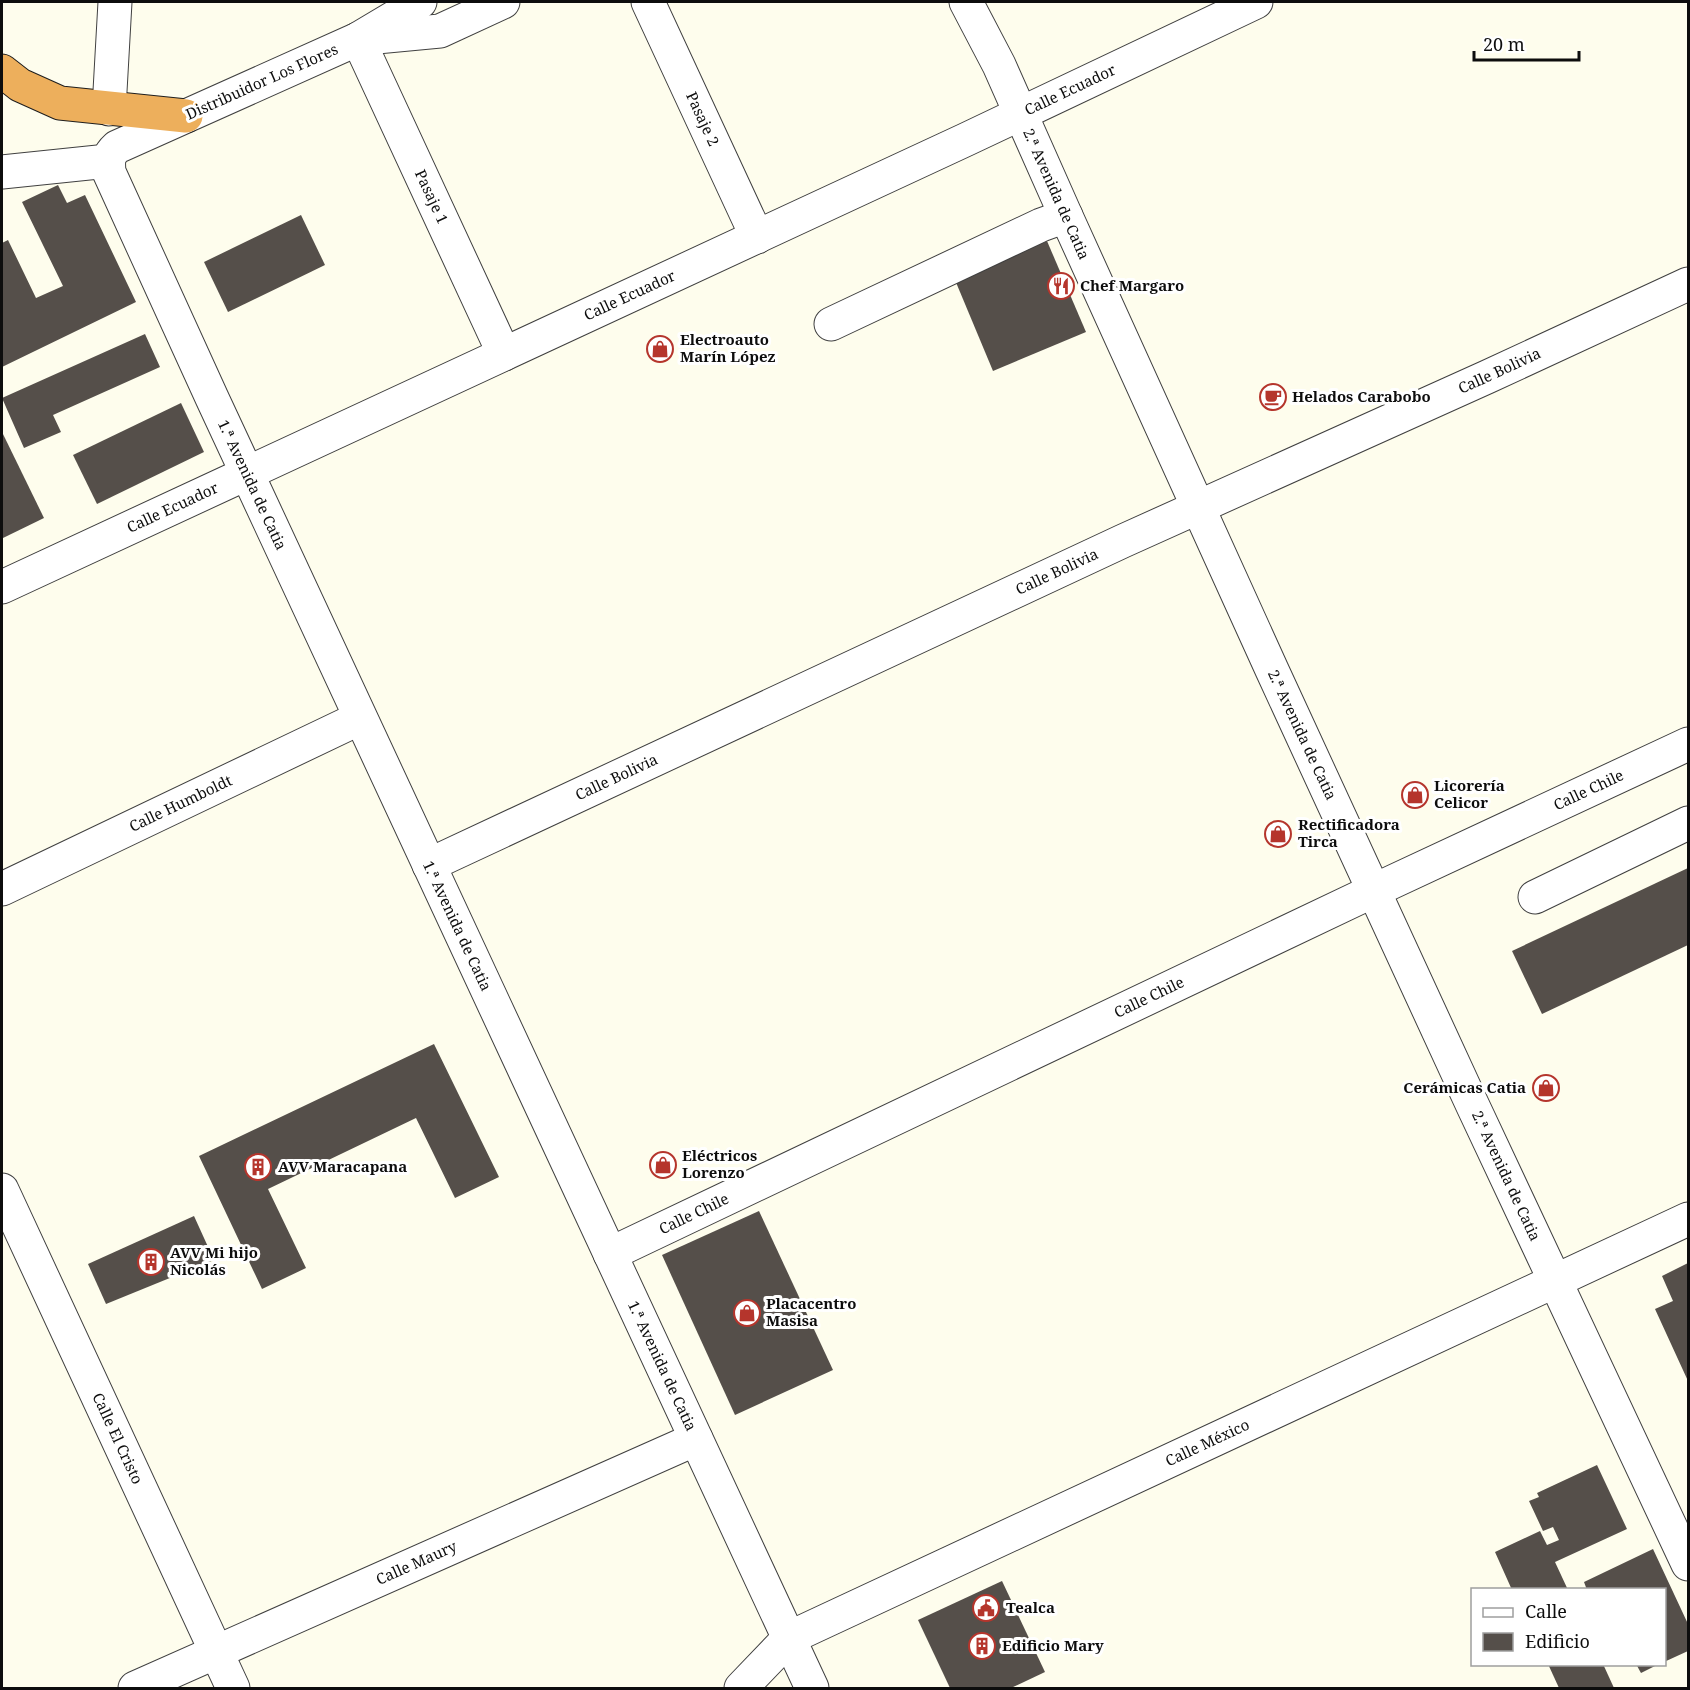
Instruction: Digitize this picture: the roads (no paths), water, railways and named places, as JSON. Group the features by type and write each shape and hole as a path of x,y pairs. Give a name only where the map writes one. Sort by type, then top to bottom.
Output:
{"highway":[{"path":"2,71 20,85 60,103 186,116"}],"street":[{"path":"109,109 115,2"},
{"name":"Distribuidor Los Flores","path":"108,161 110,154 117,147 358,39 420,2"},
{"path":"358,39 440,31 503,2"},
{"name":"Pasaje 2","path":"648,2 757,237"},
{"name":"2.ª Avenida de Catia","path":"966,2 999,65 1373,891 1689,1564"},
{"name":"Calle Ecuador","path":"2,587 1021,114 1256,2"},
{"name":"Pasaje 1","path":"358,39 504,354"},
{"path":"2,172 108,161"},
{"name":"1.ª Avenida de Catia","path":"108,161 109,172 247,473 812,1689"},
{"path":"831,324 1030,230 1066,216"},
{"name":"Calle Bolivia","path":"429,865 1199,507 1498,373 1689,284"},
{"name":"Calle Humboldt","path":"2,889 360,718"},
{"name":"Calle Chile","path":"610,1254 1373,891 1689,744"},
{"path":"1535,897 1689,823"},
{"name":"Calle El Cristo","path":"2,1190 233,1689"},
{"name":"Calle México","path":"741,1689 789,1638 1689,1219"},
{"name":"Calle Maury","path":"135,1689 696,1439"}],"place":[{"name":"Chef Margaro","path":"1061,286"},
{"name":"Electroauto Marín López","path":"660,349"},
{"name":"Helados Carabobo","path":"1273,397"},
{"name":"Licorería Celicor","path":"1415,795"},
{"name":"Rectificadora Tirca","path":"1278,834"},
{"name":"Cerámicas Catia","path":"1546,1088"},
{"name":"Eléctricos Lorenzo","path":"663,1165"},
{"name":"AVV Maracapana","path":"258,1167"},
{"name":"AVV Mi hijo Nicolás","path":"151,1262"},
{"name":"Placacentro Masisa","path":"747,1313"},
{"name":"Tealca","path":"986,1608"},
{"name":"Edificio Mary","path":"982,1646"}]}
